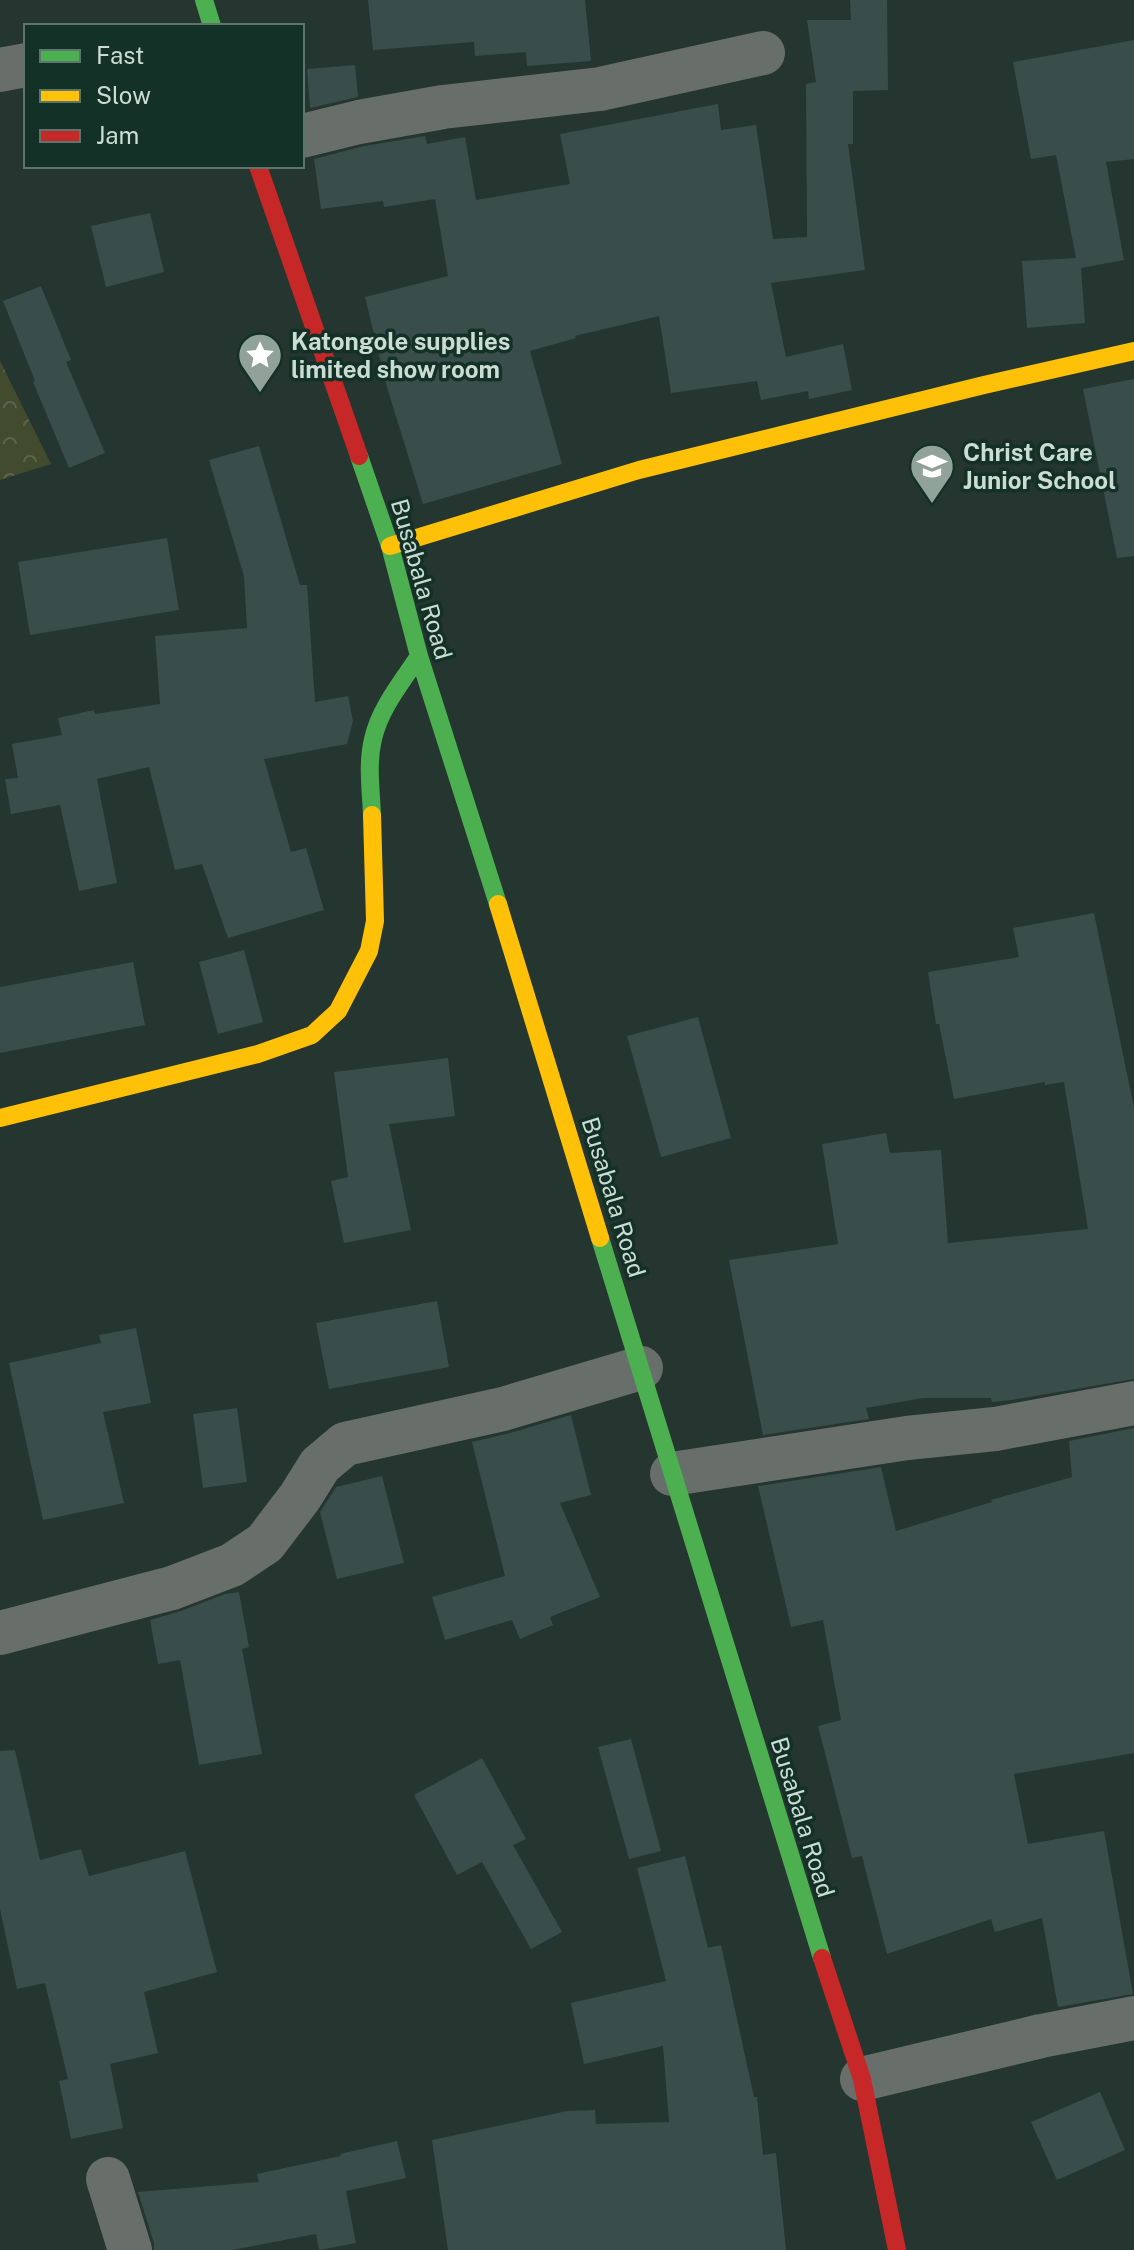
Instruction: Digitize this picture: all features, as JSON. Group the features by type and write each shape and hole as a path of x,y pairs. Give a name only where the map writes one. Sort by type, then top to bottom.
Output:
{"street":[{"path":"204,0 211,24"},
{"path":"304,136 443,107 600,89 763,53"},
{"path":"0,70 24,65"},
{"name":"Busabala Road","path":"259,168 390,546 419,656 530,1006 816,1940 862,2079 897,2250"},
{"path":"390,546 639,470 1134,351"},
{"path":"0,1118 258,1054 312,1035 338,1011 369,951 375,921 370,767 373,738 385,707 419,656"},
{"path":"0,1633 172,1588 232,1565 265,1543 320,1465 345,1444 503,1409 641,1368"},
{"path":"672,1474 907,1438 995,1429 1134,1403"},
{"path":"862,2079 1041,2036 1134,2018"},
{"path":"108,2179 130,2250"}],"green space":[{"path":"0,361 51,464 0,480"}],"building":[{"path":"368,0 585,0 591,61 527,66 526,52 475,56 474,42 373,50"},
{"path":"850,0 887,0 888,90 853,91 853,144 848,144 865,270 771,283 786,357 843,344 852,390 809,399 808,391 761,400 757,381 671,393 659,316 575,336 530,351 562,464 423,504 386,384 365,297 448,276 435,199 384,207 383,201 321,209 314,159 364,146 425,136 427,144 465,137 476,200 570,184 560,134 718,104 721,130 756,125 773,239 807,237 806,84 816,82 807,20 851,20"},
{"path":"1134,40 1134,159 1106,162 1124,260 1081,268 1085,323 1027,328 1022,261 1076,258 1056,155 1031,159 1013,62"},
{"path":"355,65 358,97 310,108 307,69"},
{"path":"150,213 164,272 106,287 91,226"},
{"path":"41,286 71,360 66,362 105,453 69,468 3,301"},
{"path":"1134,379 1134,556 1117,558 1083,389"},
{"path":"259,446 300,585 307,585 315,702 348,696 353,721 347,744 264,759 291,852 306,848 324,910 228,938 202,864 175,870 149,767 97,779 117,883 79,891 60,805 11,814 5,779 18,778 12,744 62,735 58,718 94,710 95,714 160,704 155,636 247,628 244,576 209,460"},
{"path":"167,538 179,610 30,635 18,562"},
{"path":"1094,913 1134,1108 1134,1379 992,1402 991,1398 923,1398 866,1408 869,1419 763,1435 729,1260 838,1244 822,1144 886,1133 890,1153 941,1150 948,1243 1088,1229 1064,1082 1045,1085 1045,1082 954,1099 939,1024 936,1024 928,972 1019,957 1013,928"},
{"path":"244,950 263,1022 218,1034 199,962"},
{"path":"133,962 145,1025 0,1053 0,987"},
{"path":"698,1017 731,1138 661,1157 627,1036"},
{"path":"448,1058 455,1116 389,1124 411,1230 344,1243 331,1181 348,1177 334,1072"},
{"path":"437,1301 449,1367 329,1389 316,1323"},
{"path":"136,1328 151,1403 103,1412 124,1503 43,1520 9,1363 101,1343 99,1335"},
{"path":"237,1408 247,1482 203,1488 193,1414"},
{"path":"571,1415 591,1495 560,1503 600,1597 550,1617 553,1625 520,1639 512,1620 445,1640 432,1597 505,1576 472,1442"},
{"path":"1134,1428 1134,1753 1014,1774 1028,1844 1104,1831 1133,1994 1058,2007 1042,1918 995,1932 991,1919 887,1954 862,1856 852,1858 818,1726 841,1720 823,1620 791,1627 758,1486 881,1467 896,1531 1072,1477 1069,1441"},
{"path":"382,1476 404,1563 337,1579 320,1512 336,1487"},
{"path":"239,1592 249,1647 242,1649 262,1754 199,1765 180,1660 158,1664 150,1620"},
{"path":"631,1739 661,1851 629,1859 598,1747"},
{"path":"15,1750 40,1860 81,1849 89,1876 185,1851 217,1972 144,1992 158,2053 110,2064 123,2128 71,2139 59,2081 68,2079 45,1983 17,1989 0,1909 0,1751"},
{"path":"482,1758 526,1839 513,1845 562,1932 531,1949 482,1862 457,1875 414,1795"},
{"path":"685,1856 708,1948 721,1945 754,2097 757,2097 763,2155 776,2153 786,2250 448,2250 432,2140 567,2111 595,2110 596,2124 669,2122 663,2046 584,2064 571,2003 666,1981 637,1868"},
{"path":"1100,2092 1125,2150 1057,2180 1031,2122"},
{"path":"397,2141 406,2178 346,2191 356,2243 319,2250 316,2234 232,2250 154,2250 138,2192 259,2182 257,2174"}],"traffic: fast":[{"path":"204,0 211,24"},
{"path":"359,456 390,546 419,656 498,904"},
{"path":"372,815 370,758 376,728 392,696 419,656"},
{"path":"600,1238 822,1958"}],"traffic: slow":[{"path":"390,546 639,470 1134,351"},
{"path":"0,1118 258,1054 312,1035 338,1011 369,951 375,921 372,815"},
{"path":"498,904 600,1238"}],"traffic: jam":[{"path":"259,168 359,456"},
{"path":"822,1958 862,2079 897,2250"}],"place":[{"name":"Katongole supplies limited show room","path":"260,394"},
{"name":"Christ Care Junior School","path":"932,505"}]}
